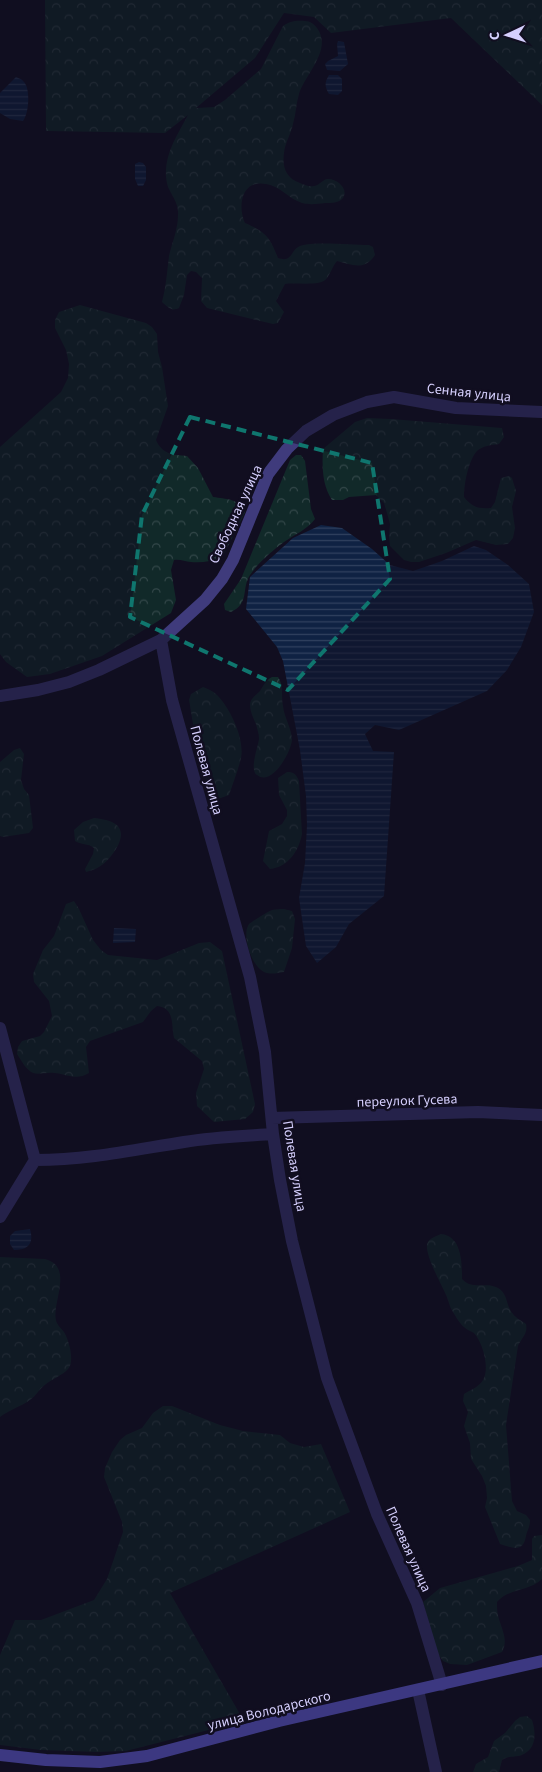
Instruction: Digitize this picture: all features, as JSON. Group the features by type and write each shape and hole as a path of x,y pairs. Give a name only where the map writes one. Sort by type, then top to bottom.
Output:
{"street":[{"name":"Сенная улица","path":"394,397 456,408 542,412"},
{"name":"Свободная улица","path":"0,696 38,690 69,682 99,670 161,640 205,600 222,579 233,560 268,474 287,449 306,431 333,415 367,402 394,397"},
{"name":"Полевая улица","path":"161,640 172,700 250,977 265,1052 273,1134 292,1241 327,1378 377,1514 417,1603 442,1685"},
{"path":"0,1028 35,1160 0,1218"},
{"name":"переулок Гусева","path":"272,1118 478,1112 542,1115"},
{"path":"35,1160 69,1160 186,1142 273,1134"},
{"name":"улица Володарского","path":"0,1755 46,1760 100,1762 147,1756 279,1721 542,1661"},
{"path":"418,1690 436,1772"}],"highlighted area":[{"path":"190,417 372,463 390,579 288,690 130,617 142,515"}],"green space":[{"path":"45,0 542,0 542,105 451,18 331,33 314,17 284,13 255,58 196,108 214,107 261,69 285,24 299,21 313,24 321,36 322,45 316,62 299,94 292,128 285,149 284,167 291,178 307,186 316,185 327,179 335,180 343,188 343,198 332,203 308,204 297,201 271,185 258,184 251,186 243,195 243,216 245,223 263,232 278,258 286,259 300,246 315,244 369,245 373,247 375,255 367,263 358,266 337,261 324,281 308,284 285,284 276,301 284,312 278,323 273,324 207,308 201,301 202,278 196,272 191,271 187,275 184,295 179,308 172,309 162,302 178,211 168,187 166,168 170,150 188,115 165,133 46,131"},
{"path":"80,305 146,323 152,327 157,334 158,352 168,406 156,440 158,445 165,451 187,456 198,468 213,497 236,502 245,512 222,558 199,562 174,560 171,570 176,600 171,613 102,656 50,674 27,677 6,662 0,654 0,447 61,392 68,378 69,364 66,350 55,328 55,320 59,312"},
{"path":"367,418 502,428 504,437 499,444 482,448 474,455 467,473 464,497 476,507 491,508 495,502 501,478 509,476 512,478 516,491 512,507 515,528 513,538 508,544 496,545 476,540 446,553 419,562 411,562 404,560 390,546 390,524 387,513 384,503 376,495 332,500 324,482 323,449 355,422"},
{"path":"296,455 301,455 305,461 311,509 315,519 309,526 284,542 261,562 247,580 241,604 231,612 225,610 224,604 241,579 290,460"},
{"path":"272,677 278,677 281,684 282,702 292,740 280,766 269,776 263,777 257,775 254,768 259,737 250,705 266,681"},
{"path":"203,687 215,694 227,708 239,733 241,742 241,758 229,795 218,799 212,793 202,769 189,700 191,694"},
{"path":"20,748 24,754 21,780 24,789 29,795 33,828 29,833 3,837 0,836 0,762 14,750"},
{"path":"287,772 294,774 299,781 302,834 296,852 292,857 283,865 270,869 263,861 269,831 282,824 287,816 287,810 279,795 278,778"},
{"path":"94,818 114,823 118,826 121,835 116,849 107,860 96,869 86,872 85,869 94,848 75,841 74,830 83,822"},
{"path":"74,901 93,940 108,955 157,960 199,943 210,942 222,951 255,1104 253,1112 245,1119 214,1122 197,1106 196,1093 204,1069 202,1061 174,1038 171,1018 163,1007 157,1006 143,1022 90,1041 86,1047 89,1073 80,1077 54,1073 35,1074 26,1067 17,1054 18,1047 22,1041 40,1036 52,1016 49,1001 34,982 33,974 43,950 54,936 66,904"},
{"path":"284,909 292,911 295,919 292,948 284,972 267,973 255,964 252,958 247,943 247,929 250,923 270,911"},
{"path":"441,1234 448,1236 457,1245 461,1258 462,1279 474,1285 496,1287 503,1292 513,1314 526,1324 525,1333 518,1346 506,1425 512,1501 517,1511 526,1515 530,1520 525,1541 517,1548 500,1544 485,1507 487,1498 486,1486 471,1459 470,1443 464,1426 468,1412 463,1401 464,1394 483,1380 486,1362 483,1349 477,1337 463,1326 452,1310 430,1260 428,1242"},
{"path":"0,1257 45,1259 54,1263 59,1270 60,1288 55,1316 57,1323 68,1340 71,1361 66,1371 48,1382 30,1400 0,1417"},
{"path":"163,1406 172,1406 220,1425 243,1431 280,1435 290,1443 304,1447 321,1444 350,1512 170,1593 244,1721 126,1751 41,1750 0,1745 0,1655 15,1620 41,1620 94,1600 107,1579 123,1532 122,1522 104,1477 105,1468 120,1440 126,1435 142,1428 153,1413"},
{"path":"542,1535 542,1579 531,1586 507,1594 497,1602 505,1638 502,1652 467,1665 450,1664 443,1661 437,1653 423,1602 440,1588 518,1566 532,1560 532,1539 534,1536"},
{"path":"527,1716 532,1720 534,1730 534,1740 530,1749 522,1755 502,1760 499,1772 473,1772 476,1764 488,1757 494,1741 505,1733 520,1717"}],"water":[{"path":"338,41 344,42 348,64 340,71 327,70 325,64 338,56"},
{"path":"329,75 338,75 342,79 342,91 338,95 329,94 326,83"},
{"path":"16,77 26,84 28,94 28,107 23,121 10,119 0,113 0,93"},
{"path":"143,163 146,167 146,180 143,186 138,186 135,179 135,164"},
{"path":"321,525 342,528 372,549 390,565 413,571 442,561 474,546 486,550 508,565 529,584 534,612 521,647 507,670 487,691 399,730 375,725 365,734 373,751 394,752 384,896 349,924 336,947 317,963 306,946 299,898 305,863 306,796 300,750 283,661 277,647 246,609 250,577 293,538"},
{"path":"114,928 136,929 135,942 113,943"},
{"path":"30,1229 31,1242 29,1245 23,1249 14,1250 10,1244 10,1236 15,1231"}]}
